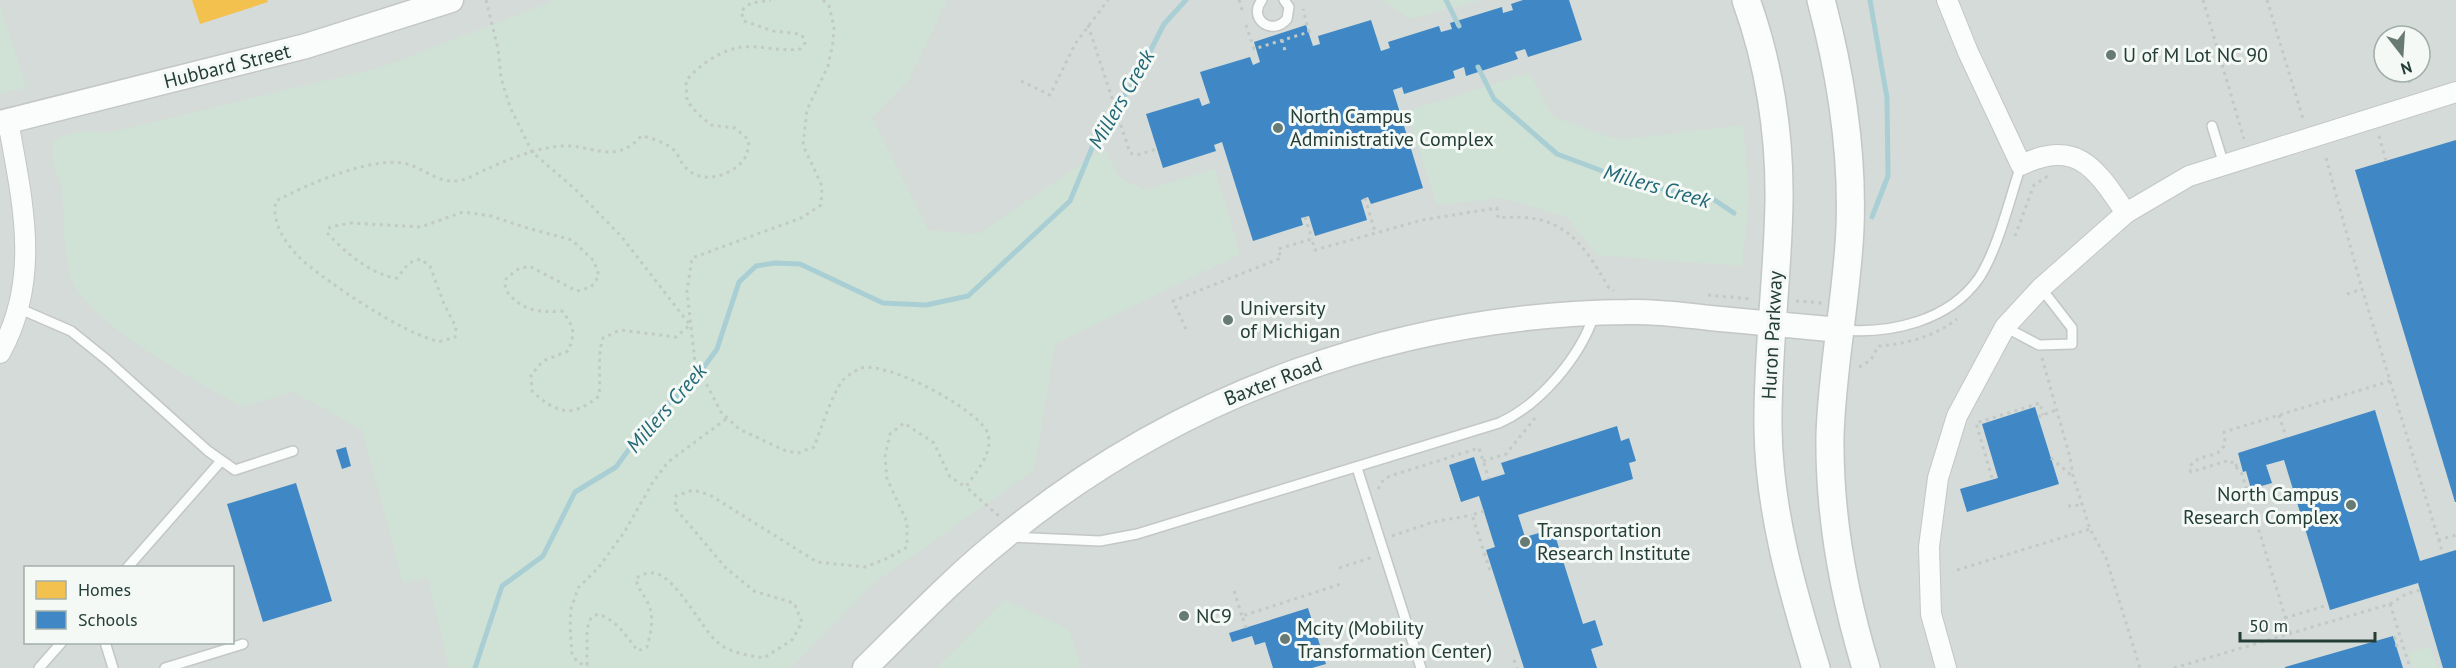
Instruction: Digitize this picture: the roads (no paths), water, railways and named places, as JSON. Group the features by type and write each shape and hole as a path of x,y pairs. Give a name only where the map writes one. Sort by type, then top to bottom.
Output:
{"main road":[{"name":"Huron Parkway","path":"1746,0 1766,75 1776,139 1779,200 1768,430 1777,519 1792,584 1816,668"},
{"path":"1821,0 1841,81 1849,148 1850,230 1831,407 1833,512 1845,588 1866,668"}],"street":[{"name":"Hubbard Street","path":"4,122 306,46 452,0"},
{"path":"1947,0 1968,52 2021,165 2042,155 2067,155 2081,161 2094,169 2126,213"},
{"path":"1946,668 1930,614 1929,547 1938,478 1957,416 2005,327 2041,288 2126,213 2189,176 2456,92"},
{"path":"0,352 18,308 25,264 26,226 4,122"},
{"name":"Baxter Road","path":"865,668 981,555 1075,484 1124,452 1193,413 1271,380 1365,348 1450,328 1595,312 1657,313 1840,330"}],"lane":[{"path":"1262,0 1257,10 1258,16 1261,21 1271,27 1283,24 1287,19 1288,7 1284,0"},
{"path":"2212,126 2224,165"},
{"path":"1840,330 1874,332 1921,320 1945,309 1966,292 1978,278 1989,258 2021,165"},
{"path":"2005,327 2038,345 2072,345 2072,328 2041,288"},
{"path":"18,308 71,331 221,461 235,470 293,451"},
{"path":"1010,532 1079,541 1109,540 1137,534 1499,423 1523,410 1549,386 1583,343 1595,312"},
{"path":"129,566 221,461"},
{"path":"1358,468 1421,668"},
{"path":"39,668 60,644"},
{"path":"106,644 113,668"},
{"path":"165,668 243,644"}],"waterway":[{"name":"Millers Creek","path":"475,668 502,586 543,556 575,492 616,467 654,415 691,385 717,349 739,282 756,266 775,263 800,264 883,303 926,305 968,296 1070,201 1099,131 1136,79 1164,24 1186,0"},
{"name":"Millers Creek","path":"1446,0 1459,26"},
{"name":"Millers Creek","path":"1870,0 1887,98 1888,176 1872,217"},
{"name":"Millers Creek","path":"1478,67 1494,99 1557,154 1640,185 1710,197 1734,213"}],"place":[{"name":"U of M Lot NC 90","path":"2111,55"},
{"name":"North Campus Administrative Complex","path":"1278,128"},
{"name":"University of Michigan","path":"1228,320"},
{"name":"North Campus Research Complex","path":"2351,505"},
{"name":"Transportation Research Institute","path":"1525,542"},
{"name":"NC9","path":"1184,616"},
{"name":"Mcity (Mobility Transformation Center)","path":"1285,639"}]}
